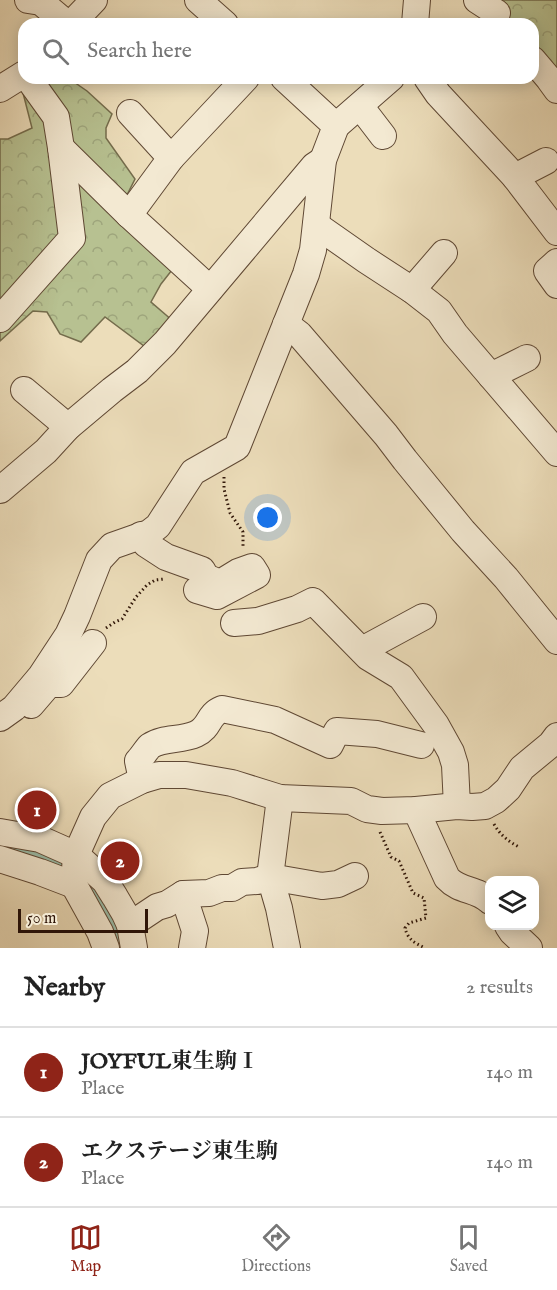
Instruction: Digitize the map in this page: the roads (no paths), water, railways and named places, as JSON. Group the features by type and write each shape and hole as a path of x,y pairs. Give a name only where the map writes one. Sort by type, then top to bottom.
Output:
{"street":[{"path":"28,0 41,2 59,18"},
{"path":"77,18 94,0"},
{"path":"198,0 218,18"},
{"path":"416,18 417,0"},
{"path":"477,0 497,13 495,18"},
{"path":"539,67 557,90"},
{"path":"0,89 18,78"},
{"path":"0,320 72,238 56,117 32,84"},
{"path":"129,214 171,158 240,84"},
{"path":"290,84 336,126"},
{"path":"7,713 41,676 68,635 99,560 112,546 149,533 158,526 193,472 237,447 306,274 313,250 323,160 336,126 384,84"},
{"path":"431,84 515,177 557,232"},
{"path":"360,106 383,136"},
{"path":"130,112 171,158"},
{"path":"61,148 210,289"},
{"path":"0,490 46,451 68,427 137,371 165,343 314,166 323,160"},
{"path":"515,177 546,161"},
{"path":"316,225 439,311 455,334 556,450"},
{"path":"412,290 444,254"},
{"path":"557,262 546,271 557,285"},
{"path":"286,324 299,334 386,435 557,641"},
{"path":"491,376 527,358"},
{"path":"24,390 68,427"},
{"path":"141,535 146,544 166,557 202,570 206,577 220,583 252,567 257,575 217,596 197,590"},
{"path":"234,623 258,621 297,609 313,601 368,657 401,677 436,724 453,759 457,806"},
{"path":"362,650 423,617"},
{"path":"7,713 27,709 49,684 61,684 93,643"},
{"path":"142,780 138,761 150,746 165,740 180,739 196,734 206,728 214,712 222,709 275,720 330,745 337,731 377,734 421,745"},
{"path":"106,948 100,932 74,885 76,855 93,817 110,796 142,780 159,775 186,775 232,783 280,798 351,801 367,809 382,811 485,806 508,789 522,768 555,743"},
{"path":"280,798 270,878 287,948"},
{"path":"416,810 447,878 453,885 485,897"},
{"path":"0,832 40,839 76,855 105,881 126,914 132,937"},
{"path":"0,859 74,885"},
{"path":"132,937 157,907 183,894 209,893 222,888 232,888 242,882 270,878 322,886 338,884 355,876"},
{"path":"183,894 195,931 192,948"},
{"path":"511,930 529,948"}],"waterway":[{"path":"0,847 52,860 90,885 110,908 121,948"}],"place":[{"name":"JOYFUL東生駒Ⅰ","path":"37,810"},
{"name":"エクステージ東生駒","path":"120,861"}]}
